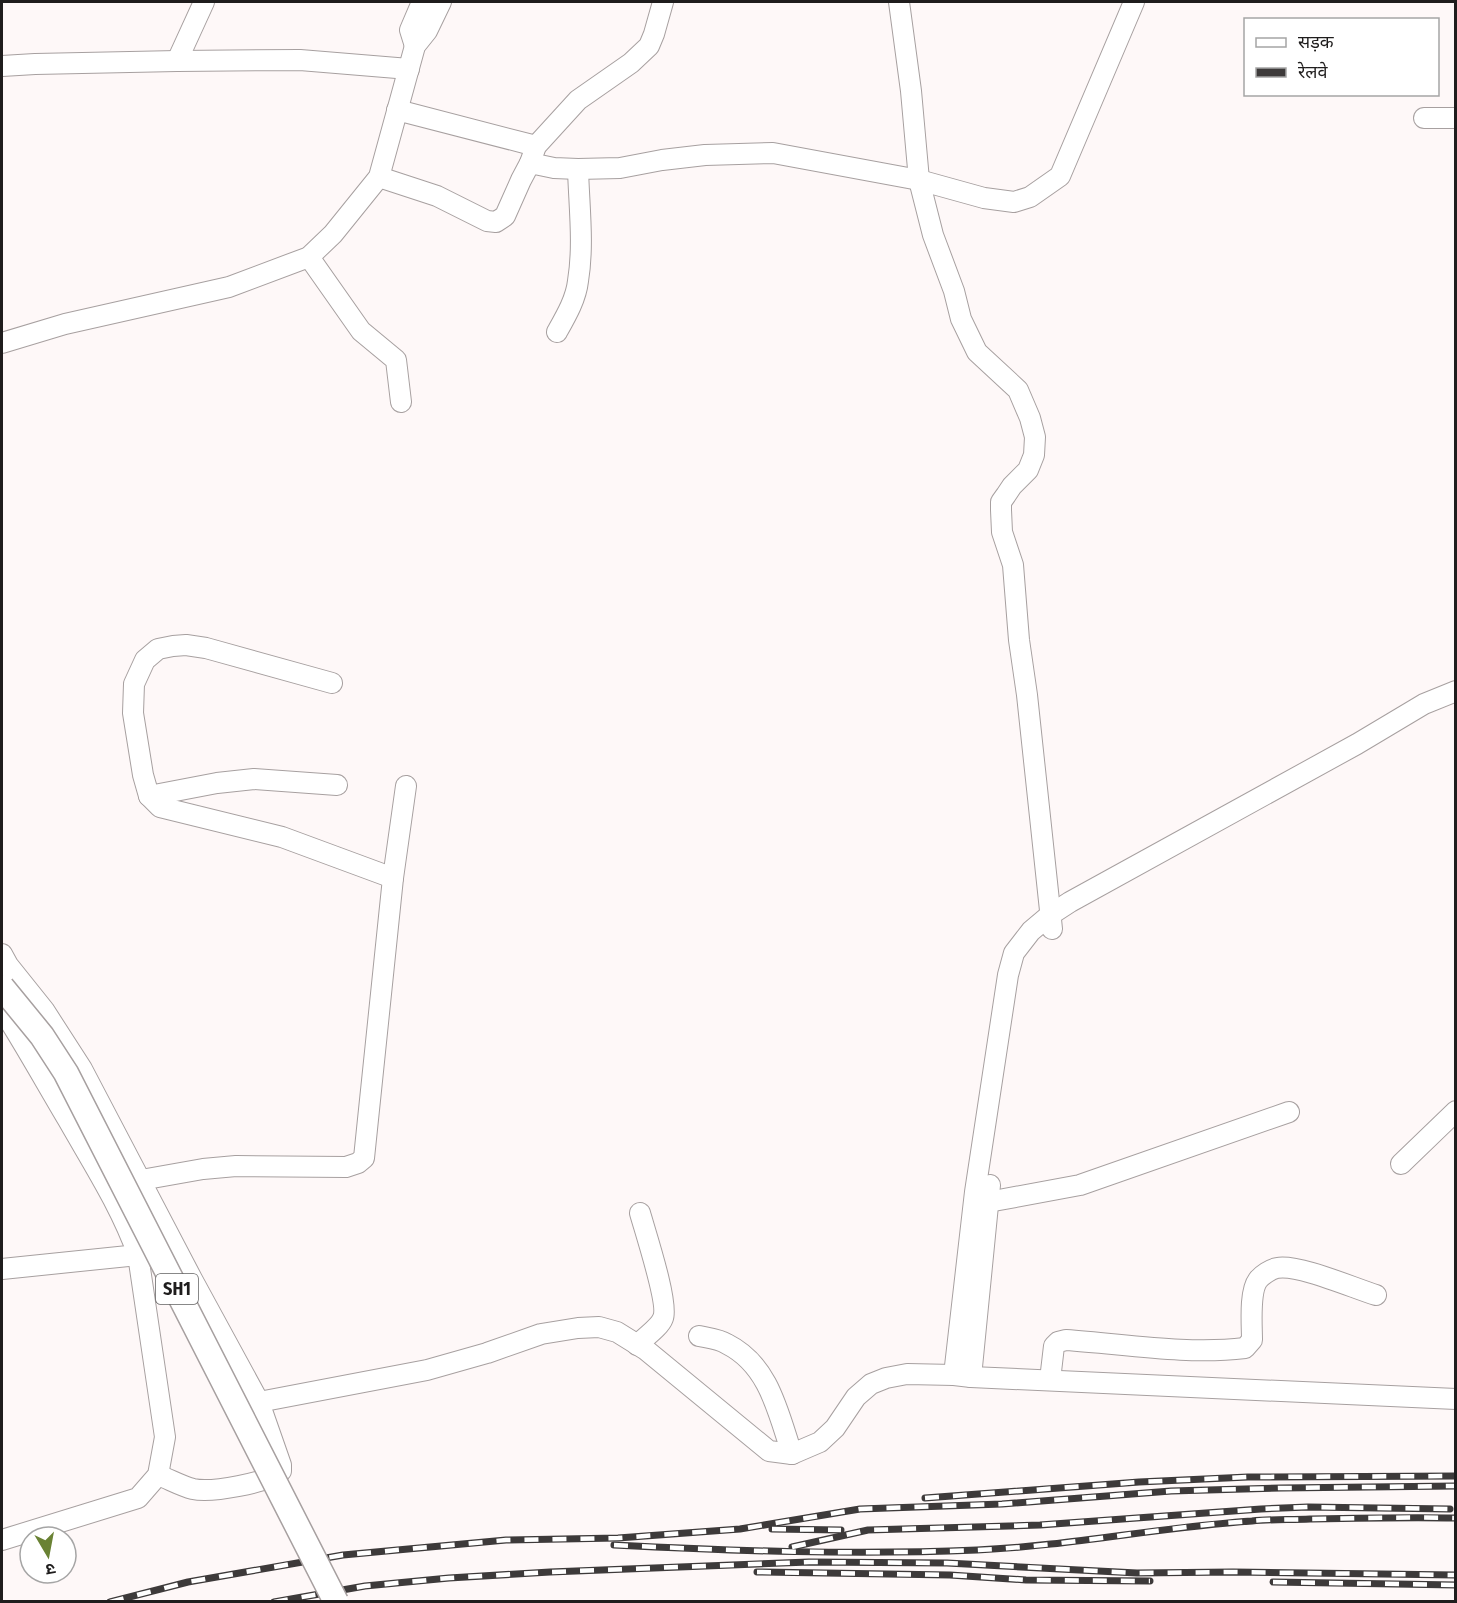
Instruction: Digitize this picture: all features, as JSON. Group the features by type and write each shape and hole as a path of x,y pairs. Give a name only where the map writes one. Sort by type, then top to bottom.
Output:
{"main road":[{"name":"SH1","path":"2,987 42,1036 66,1072 336,1602"}],"street":[{"path":"177,61 204,2"},
{"path":"415,46 410,30 423,2"},
{"path":"2,343 65,324 229,287 309,257 333,234 379,177 415,46 427,30 441,2"},
{"path":"379,177 437,196 487,221 496,222 505,216 533,155 578,100 642,55 649,46 663,2"},
{"path":"898,2 911,91 919,180 933,235 954,291 961,319 977,352 1017,390 1030,418 1035,437 1034,455 1028,470 1012,486 1001,502 1001,510 1002,532 1013,565 1019,640 1051,922"},
{"path":"397,110 533,155 554,168 620,168 705,155 773,153 919,180 984,198 1014,202 1030,197 1060,176 1134,2"},
{"path":"2,66 300,60 409,69"},
{"path":"1424,118 1455,118"},
{"path":"557,332 571,305 578,282 580,232 578,169"},
{"path":"309,257 361,332 396,360 401,402"},
{"path":"332,683 206,648 186,645 158,649 145,660 134,684 133,713 143,775 149,796 160,807 282,837 393,878"},
{"path":"963,1376 1014,996 1025,963 1035,944 1070,902 1357,744 1424,704 1455,692"},
{"path":"963,1376 975,1192 1008,975 1014,953 1031,931 1100,899 1327,775 1411,725 1455,704"},
{"path":"149,796 217,783 254,779 337,785"},
{"path":"141,1180 203,1169 236,1166 346,1167 364,1158 393,878 406,786"},
{"path":"2,954 44,1010 82,1069 259,1402 281,1465 281,1471 275,1476 240,1486 219,1489 195,1489 158,1475"},
{"path":"2,1009 106,1186 129,1231 138,1255 165,1437 158,1475 138,1498 2,1540"},
{"path":"1401,1164 1455,1111"},
{"path":"987,1203 1080,1185 1289,1112"},
{"path":"637,1345 664,1317 661,1290 640,1213"},
{"path":"2,1269 138,1255"},
{"path":"1050,1380 1054,1346 1066,1340 1186,1350 1245,1348 1252,1340 1251,1305 1257,1281 1265,1273 1276,1268 1296,1268 1376,1295"},
{"path":"259,1402 427,1370 488,1353 541,1334 599,1327 617,1332 637,1345 769,1450 792,1454 820,1442 836,1428 856,1397 871,1384 907,1374 1455,1399"},
{"path":"699,1336 724,1342 741,1352 760,1372 771,1392 792,1454"}],"railway":[{"path":"925,1498 1139,1482 1248,1477 1456,1476"},
{"path":"110,1602 188,1582 343,1555 506,1540 618,1538 740,1529 860,1509 1002,1504 1171,1491 1456,1486"},
{"path":"792,1547 868,1530 1040,1525 1308,1507 1450,1509"},
{"path":"614,1545 795,1552 977,1550 1046,1545 1259,1520 1456,1518"},
{"path":"772,1529 841,1530"},
{"path":"274,1602 365,1586 449,1578 809,1562 947,1563 1137,1573 1456,1575"},
{"path":"757,1572 950,1575 1026,1580 1150,1581"},
{"path":"1273,1582 1456,1585"}]}
